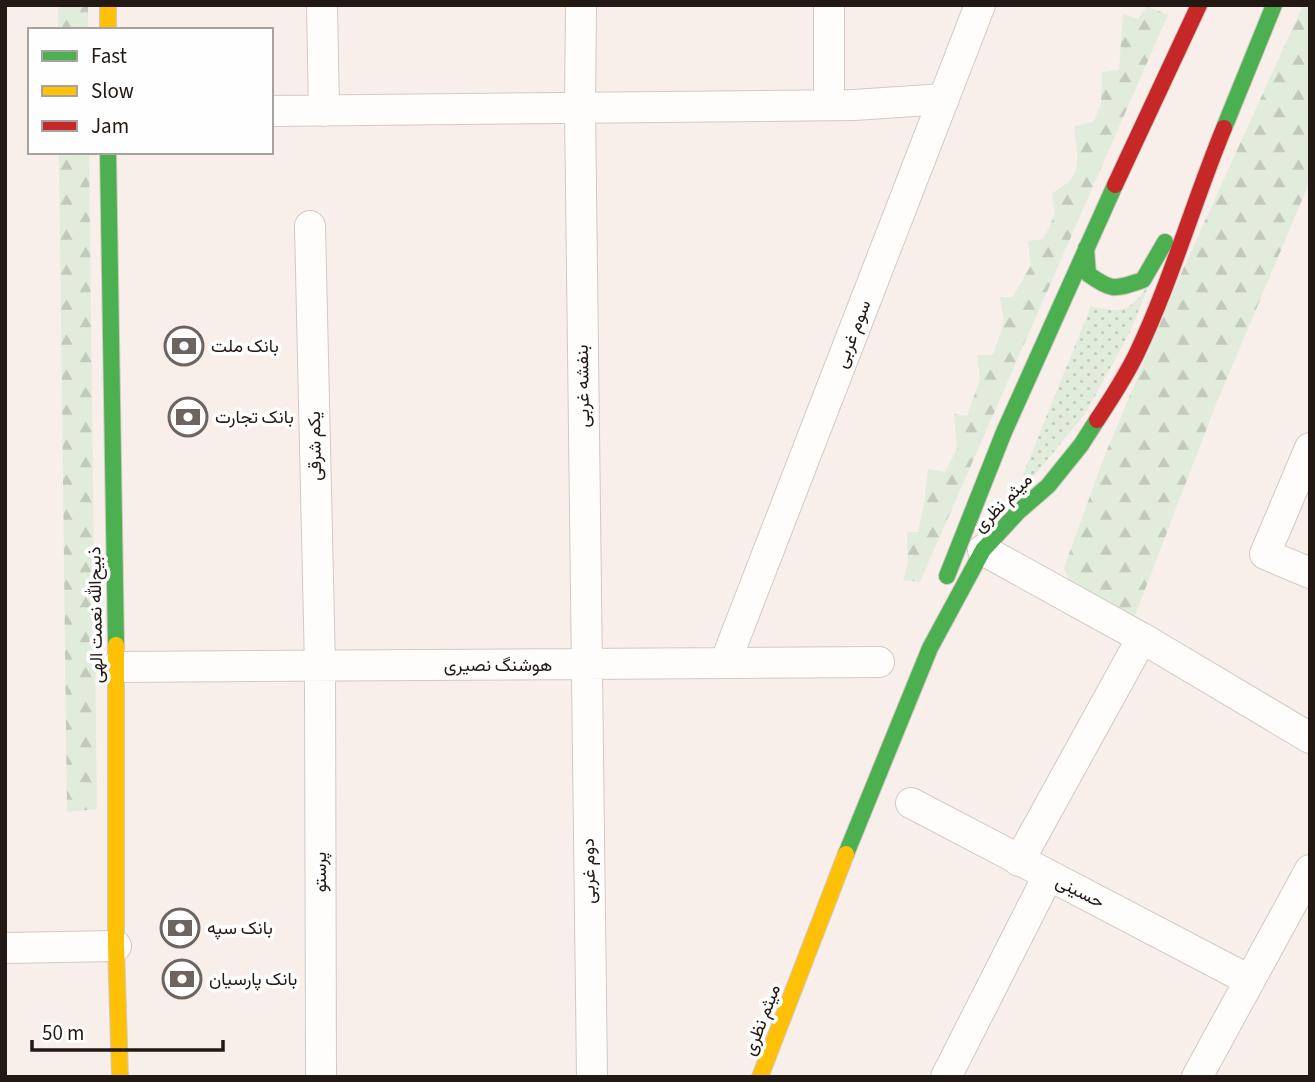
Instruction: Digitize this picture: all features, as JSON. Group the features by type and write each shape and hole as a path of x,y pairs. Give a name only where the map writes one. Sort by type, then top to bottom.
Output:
{"main road":[{"path":"108,5 108,28"},
{"path":"747,1077 1004,432 1086,247 1199,5"},
{"name":"میثم نظری","path":"760,1077 930,648 983,550 1018,512 1048,486 1081,445 1136,355 1175,259 1207,169 1274,5"},
{"name":"ذبیح‌الله نعمت الهی","path":"108,154 116,667 116,946 120,1077"},
{"path":"1086,247 1088,274 1101,284 1115,289 1143,280 1207,169"}],"street":[{"path":"323,5 324,111"},
{"name":"بنفشه غربی","path":"581,5 586,664"},
{"path":"829,5 829,105"},
{"name":"سوم غربی","path":"725,663 980,5"},
{"path":"273,111 829,105 944,99"},
{"name":"یکم شرقی","path":"310,226 320,667"},
{"path":"1310,448 1265,554 1310,573"},
{"path":"983,550 1049,589 1142,638 1310,738"},
{"path":"1019,860 1142,638"},
{"name":"هوشنگ نصیری","path":"116,667 879,662"},
{"name":"دوم غربی","path":"586,664 592,1077"},
{"name":"پرستو","path":"320,667 321,1077"},
{"name":"حسینی","path":"911,803 1249,980"},
{"path":"1197,1077 1310,870"},
{"path":"946,1077 1048,876"},
{"path":"5,948 116,946"}],"green space":[{"path":"58,5 88,5 88,28 58,28"},
{"path":"1303,5 1310,5 1310,181 1215,407 1134,618 1072,586 1064,568 1104,457 1184,267"},
{"path":"1147,6 1168,15 920,582 903,580 908,564 907,532 918,532 928,469 945,472 957,449 954,414 967,416 980,379 977,355 993,355 1004,322 1000,297 1013,297 1031,265 1028,241 1043,239 1055,215 1052,193 1063,187 1075,173 1077,157 1074,126 1093,122 1101,104 1102,72 1119,70 1123,14 1138,19"},
{"path":"59,154 89,154 97,809 67,812"},
{"path":"1149,285 1129,334 1085,414 1012,502 1091,306 1111,310 1124,309 1136,301"}],"traffic: fast":[{"path":"1224,128 1274,5"},
{"path":"108,154 116,645"},
{"path":"947,576 1004,432 1115,185"},
{"path":"1086,248 1088,274 1103,284 1120,287 1143,280 1165,242"},
{"path":"846,854 930,648 983,550 1018,512 1048,486 1097,420"}],"traffic: slow":[{"path":"108,5 108,28"},
{"path":"116,645 116,946 120,1077"},
{"path":"760,1077 846,854"}],"traffic: jam":[{"path":"1115,185 1199,5"},
{"path":"1097,420 1136,355 1149,327 1224,128"}],"place":[{"name":"بانک ملت","path":"184,346"},
{"name":"بانک تجارت","path":"188,417"},
{"name":"بانک سپه","path":"180,928"},
{"name":"بانک پارسیان","path":"182,979"}]}
